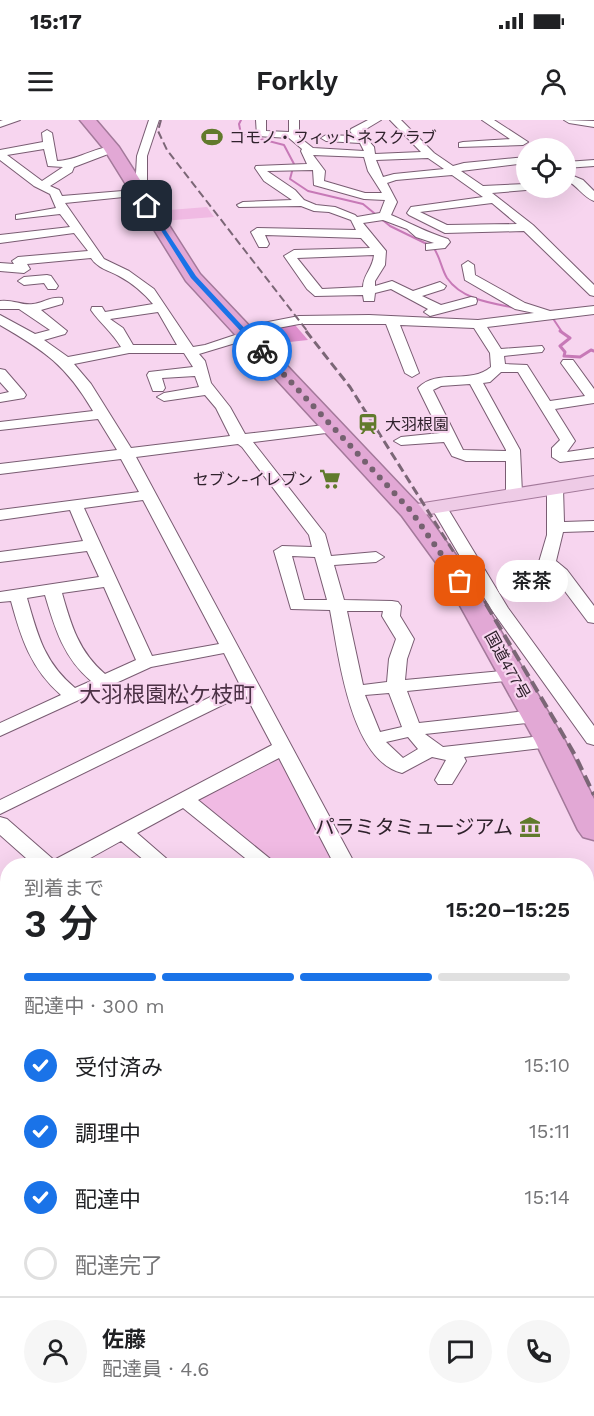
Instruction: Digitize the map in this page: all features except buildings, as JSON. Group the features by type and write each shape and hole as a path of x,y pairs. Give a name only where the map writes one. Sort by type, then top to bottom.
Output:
{"highway":[{"name":"国道477号","path":"88,120 112,149 193,277 411,511 449,562 550,741 594,830"}],"main road":[{"path":"411,511 594,482"}],"street":[{"path":"0,124 15,120"},
{"path":"20,217 100,191 139,193 142,156 154,120"},
{"path":"261,120 261,134 294,135"},
{"path":"294,120 294,138 308,148 306,151 315,167 320,171 318,183 320,185 364,196 389,197"},
{"path":"376,120 356,131 369,147 374,175 381,182 391,202 381,217"},
{"path":"394,120 451,172 494,199 529,227 594,291"},
{"path":"487,120 516,139"},
{"path":"569,120 594,124"},
{"path":"47,133 52,164 71,164 112,149"},
{"path":"326,138 363,140"},
{"path":"49,145 30,146 22,150 0,154 6,165 53,191 60,205 99,261 125,274 147,289 172,322 177,337 198,361 204,384 223,407 237,435 313,528 337,605 355,691 368,732 373,740 385,755 402,767 431,749"},
{"path":"463,145 516,146"},
{"path":"485,164 478,152 516,147"},
{"path":"306,151 369,156 430,155"},
{"path":"381,182 394,177 451,172 461,167 516,161"},
{"path":"42,186 68,170 71,164"},
{"path":"576,165 594,164"},
{"path":"300,203 295,194 264,177 260,168 315,167"},
{"path":"576,182 594,198"},
{"path":"479,190 516,188"},
{"path":"413,213 415,208 494,199"},
{"path":"243,205 300,203 331,209 353,219 380,251 380,262 369,280 369,319"},
{"path":"453,204 483,228"},
{"path":"308,217 353,219 413,213 445,229 529,227"},
{"path":"257,217 275,216"},
{"path":"381,217 444,242 434,246"},
{"path":"0,239 78,229"},
{"path":"263,244 256,232 310,231 327,234 364,234"},
{"path":"380,251 290,256 311,286 319,292 370,291 392,285 440,310"},
{"path":"0,267 24,269 18,261 95,254"},
{"path":"468,265 469,277 520,306 545,315"},
{"path":"24,281 47,279 52,286"},
{"path":"412,295 440,286"},
{"path":"29,310 57,301"},
{"path":"419,323 419,316 471,301"},
{"path":"3,302 29,310 60,331 34,339"},
{"path":"129,349 118,331 106,323 98,311 162,307"},
{"path":"65,362 129,349 207,349 245,333 299,320 369,319 392,322 478,324 594,310"},
{"path":"0,319 34,339 65,362 84,384 126,453 342,858"},
{"path":"392,322 400,350 410,364 412,373"},
{"path":"478,324 497,353 498,368"},
{"path":"497,353 537,349"},
{"path":"548,406 594,399 587,379 568,363"},
{"path":"513,456 466,456 457,453 425,388 438,382 485,379 498,368 522,368 568,441 559,448 561,457 594,453"},
{"path":"200,371 154,375 161,393 209,390"},
{"path":"0,373 19,395 34,422"},
{"path":"474,380 513,450 514,493"},
{"path":"0,398 19,395"},
{"path":"0,426 102,414"},
{"path":"0,469 334,428"},
{"path":"400,441 450,437"},
{"path":"555,488 557,527 554,546 547,562 561,574 594,618"},
{"path":"0,515 148,495"},
{"path":"75,505 146,662"},
{"path":"438,507 500,609 594,739"},
{"path":"557,527 594,526"},
{"path":"0,557 93,544"},
{"path":"376,557 323,556 282,551 297,605 392,606 391,616 405,639 398,656 396,687 411,730 431,749 438,753 453,753 550,741"},
{"path":"0,597 110,581"},
{"path":"52,589 70,648 83,664 104,682"},
{"path":"18,595 38,661 59,685 73,696"},
{"path":"3,725 146,662 230,647"},
{"path":"355,691 514,675"},
{"path":"0,808 250,685"},
{"path":"373,740 411,730 536,716"},
{"path":"73,858 284,747"},
{"path":"445,780 456,761 453,753"},
{"path":"184,799 258,858"},
{"path":"0,824 39,858"},
{"path":"123,832 155,858"}],"shaded area":[{"path":"207,207 214,217 162,221 157,211"},
{"path":"295,325 308,340 262,345 250,333"},
{"path":"276,756 282,757 335,858 268,858 195,802 197,797"}],"waterway":[{"path":"241,120 239,124 241,134 284,145 294,164 290,179 308,191 363,204 390,226 433,247 447,278 461,291 478,299 516,308"},
{"path":"552,317 562,332"},
{"path":"560,331 570,338 560,346 565,352 564,356 580,357 591,350 594,351"}],"railway":[{"path":"161,120 158,131 167,150 308,332"},
{"path":"306,331 350,387 487,605"},
{"path":"486,604 575,755 594,795"}],"way so far":[{"path":"262,351 411,511 449,562 460,581"}],"place":[{"name":"コモノ・フィットネスクラブ","path":"212,137"},
{"name":"大羽根園","path":"368,424"},
{"name":"セブン-イレブン","path":"330,479"},
{"name":"茶茶","path":"460,581"},
{"name":"パラミタミュージアム","path":"530,827"}],"district":[{"name":"大羽根園松ケ枝町","path":"167,694"}],"route":[{"path":"147,206 193,277 262,351"}]}
